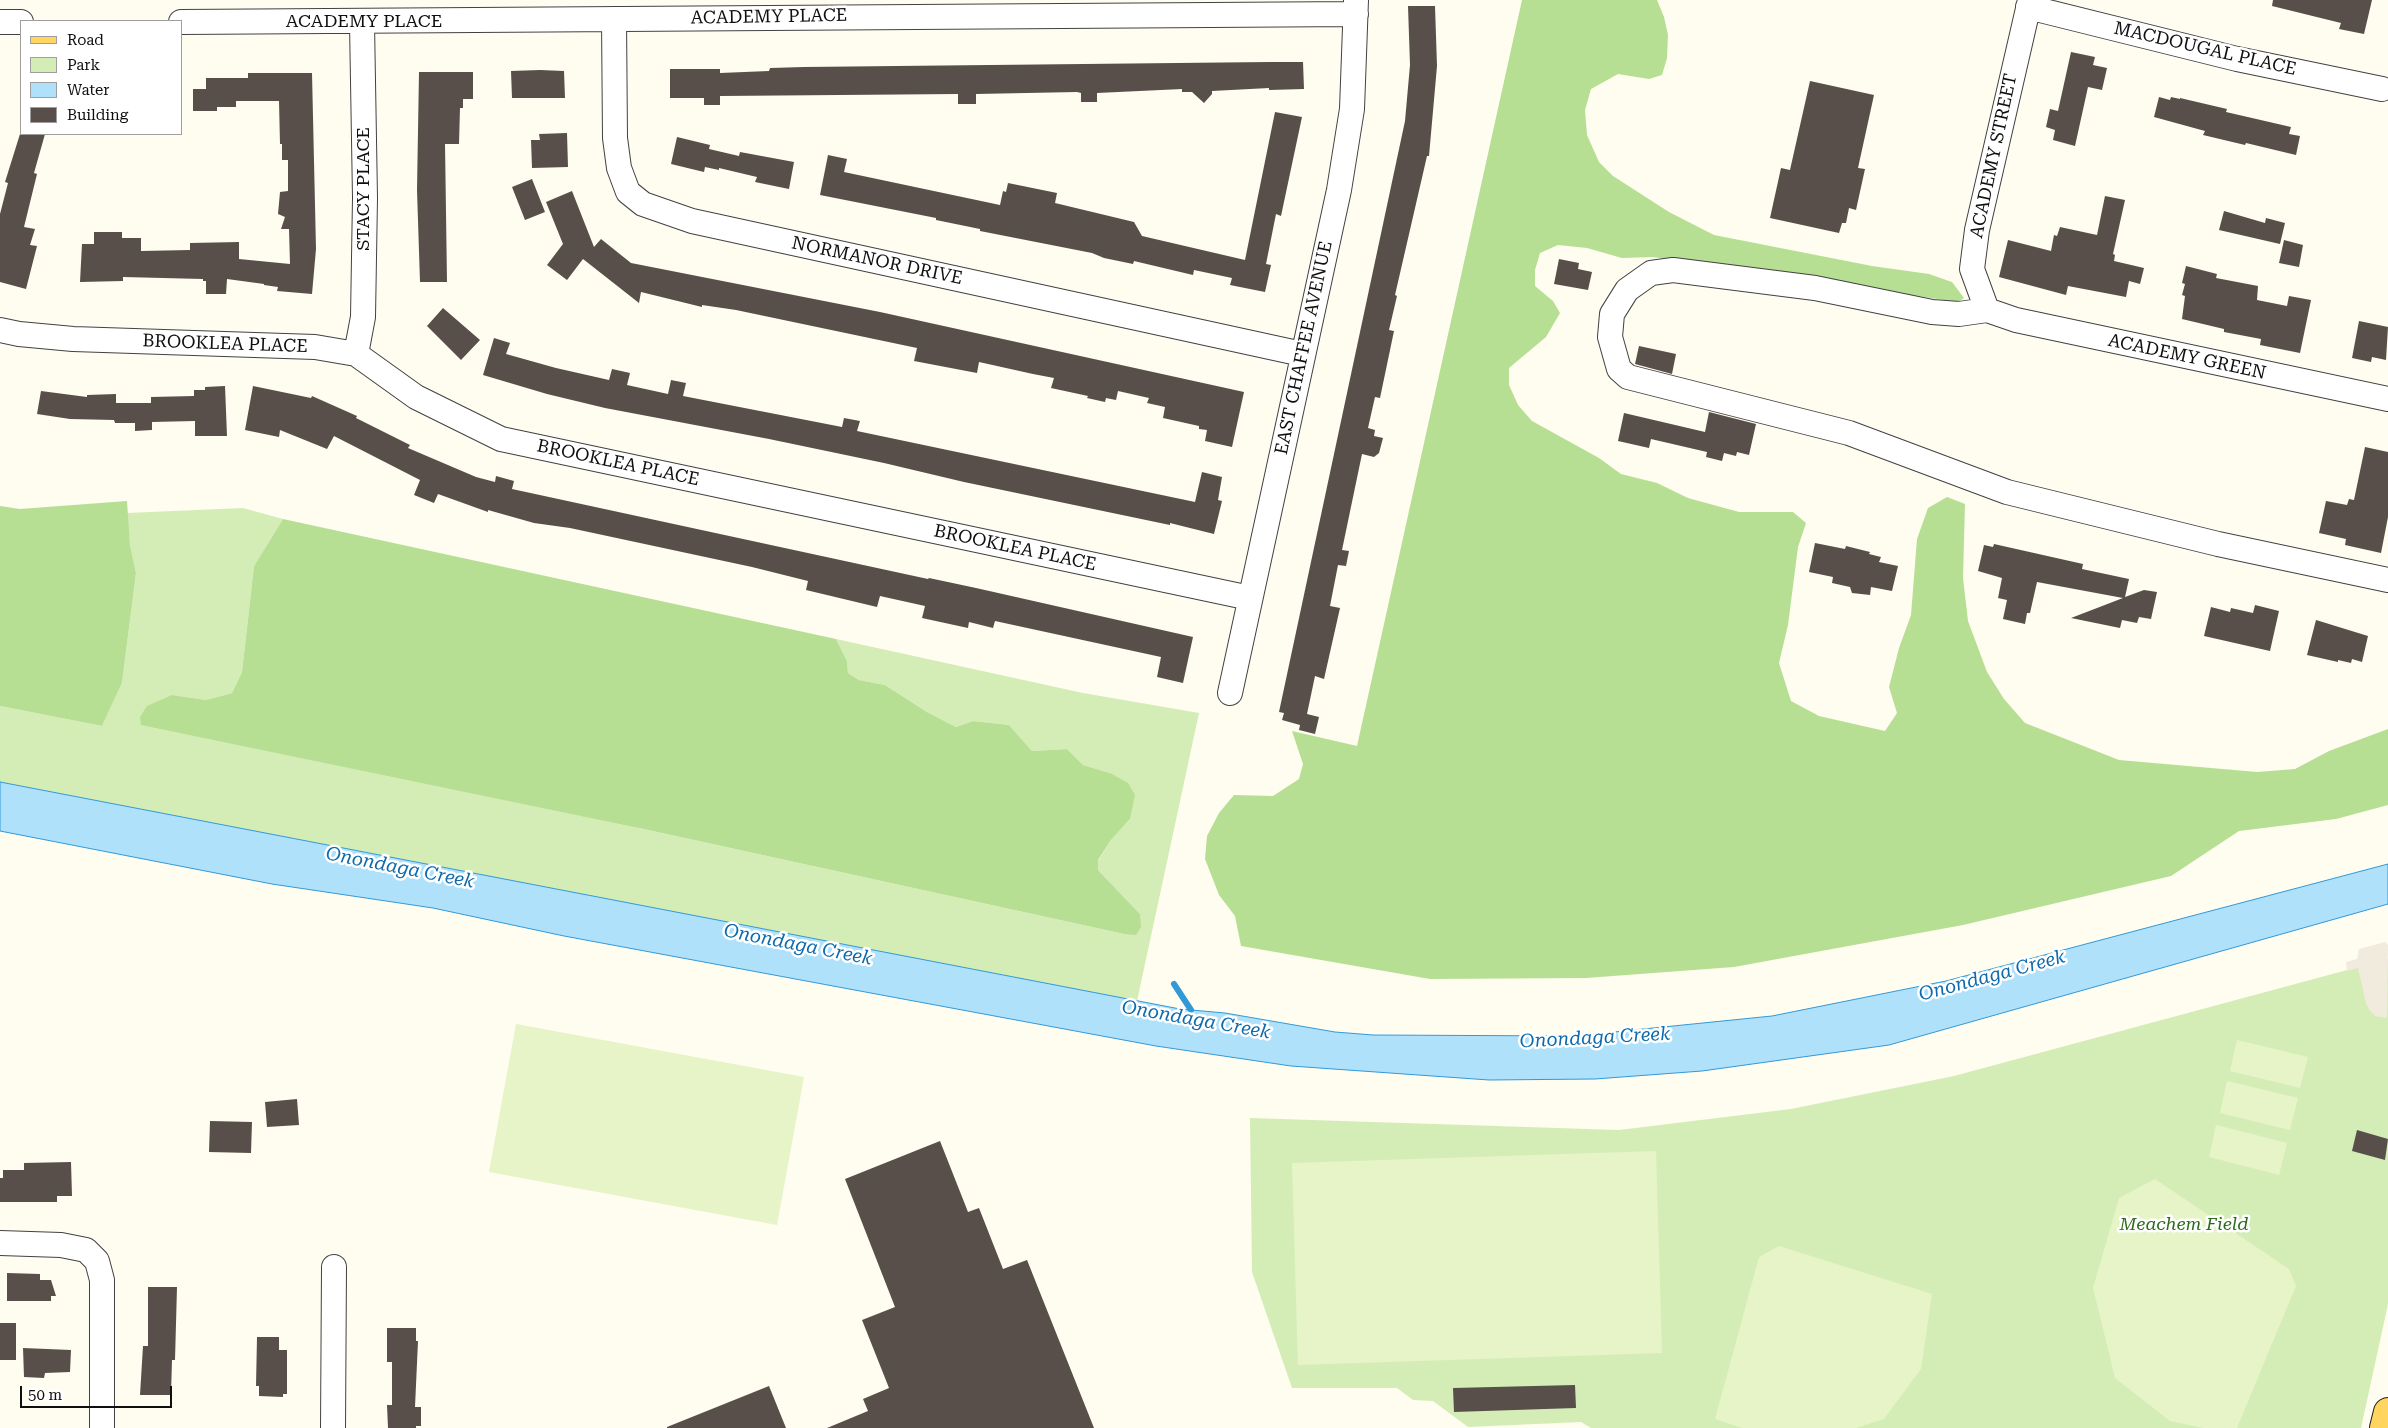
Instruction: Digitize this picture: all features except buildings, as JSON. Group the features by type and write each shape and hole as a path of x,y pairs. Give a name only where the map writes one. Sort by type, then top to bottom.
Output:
{"main road":[{"path":"2384,1428 2388,1412"}],"street":[{"name":"MACDOUGAL PLACE","path":"2029,3 2237,59 2382,89"},
{"name":"ACADEMY STREET","path":"1987,310 1972,269 1977,230 2029,3"},
{"name":"ACADEMY PLACE","path":"182,22 362,23 614,19 825,8 1356,7"},
{"name":"EAST CHAFFEE AVENUE","path":"1230,692 1339,190 1352,109 1356,7"},
{"name":"NORMANOR DRIVE","path":"614,19 615,138 619,168 628,192 643,204 692,221 1302,354"},
{"path":"0,22 20,22"},
{"name":"STACY PLACE","path":"356,354 363,317 365,208 362,23"},
{"path":"1987,310 1959,314 1932,312 1815,288 1673,270 1650,273 1626,290 1612,314 1610,337 1619,369 1628,377 1849,433 2007,492 2218,544 2388,580"},
{"name":"ACADEMY GREEN","path":"1987,310 2016,320 2388,399"},
{"name":"BROOKLEA PLACE","path":"0,330 19,334 73,339 315,347 356,354 416,397 501,438 1250,598"},
{"path":"0,1243 61,1245 86,1250 97,1262 102,1280 102,1428"},
{"path":"333,1428 334,1267"}],"green space":[{"path":"1522,0 1657,0 1664,17 1668,35 1667,58 1662,75 1649,79 1618,74 1591,89 1585,110 1587,135 1599,162 1613,176 1669,212 1714,235 1872,266 1929,274 1952,282 1964,298 1958,302 1653,257 1622,258 1587,248 1558,245 1540,253 1535,270 1535,286 1553,301 1560,313 1546,337 1509,368 1509,385 1518,405 1532,421 1599,458 1621,474 1657,483 1688,498 1739,512 1793,512 1806,523 1798,547 1788,625 1779,663 1791,701 1819,716 1885,731 1897,713 1889,687 1899,648 1911,615 1917,539 1928,508 1947,497 1965,504 1963,578 1968,621 1987,672 2004,699 2025,723 2119,760 2257,772 2295,769 2329,751 2388,729 2388,805 2336,819 2239,831 2171,876 1963,925 1734,967 1586,978 1430,979 1241,946 1235,916 1219,895 1205,859 1207,836 1219,813 1234,795 1273,796 1299,779 1303,764 1292,731 1357,746"},
{"path":"127,501 130,545 136,573 122,683 102,726 0,706 0,506 20,509"},
{"path":"243,508 283,519 254,566 242,672 232,693 206,700 172,695 639,828 1124,934 1140,914 1098,870 1098,861 1111,840 1130,819 1110,773 1083,765 1067,749 1032,751 1009,725 973,721 956,727 927,712 885,685 859,680 848,673 847,661 836,639 1083,693 1199,713 1137,1001 0,782 0,706 102,726 122,683 136,573 130,545 127,513"},
{"path":"283,519 836,639 847,661 848,673 859,680 885,685 927,712 956,727 973,721 1009,725 1032,751 1067,749 1083,765 1110,773 1128,783 1135,795 1130,819 1111,840 1098,860 1098,870 1140,914 1141,927 1136,935 1124,934 639,828 141,725 140,717 147,706 172,695 206,700 232,693 242,672 254,566"},
{"name":"Meachem Field","path":"2388,959 2388,1304 2361,1428 1591,1428 1581,1422 1468,1427 1433,1401 1413,1400 1397,1388 1292,1388 1252,1272 1250,1118 1619,1130 1791,1109 1954,1076"},
{"path":"516,1024 804,1077 777,1225 489,1172"},
{"path":"2237,1040 2308,1057 2300,1088 2230,1071"},
{"path":"2227,1081 2298,1098 2290,1130 2220,1113"},
{"path":"2216,1125 2287,1143 2279,1175 2209,1157"},
{"path":"1656,1151 1662,1353 1298,1365 1292,1163"},
{"path":"2155,1179 2289,1269 2296,1286 2237,1428 2203,1428 2170,1421 2115,1378 2093,1288 2119,1198"},
{"path":"1779,1246 1932,1294 1921,1369 1884,1419 1856,1428 1742,1428 1715,1419 1759,1257"}],"shaded area":[{"path":"2385,942 2388,945 2387,1018 2375,1016 2370,1011 2366,1003 2358,968 2347,971 2346,962 2357,959 2359,949"}],"water":[{"name":"Onondaga Creek","path":"0,782 1180,1009 1225,1013 1335,1032 1373,1035 1574,1036 1772,1016 1946,981 2388,864 2388,904 1889,1045 1702,1071 1595,1079 1489,1080 1291,1066 1156,1046 564,936 433,908 272,884 0,831"}],"waterway":[{"name":"Onondaga Creek","path":"1174,984 1191,1010"}]}
